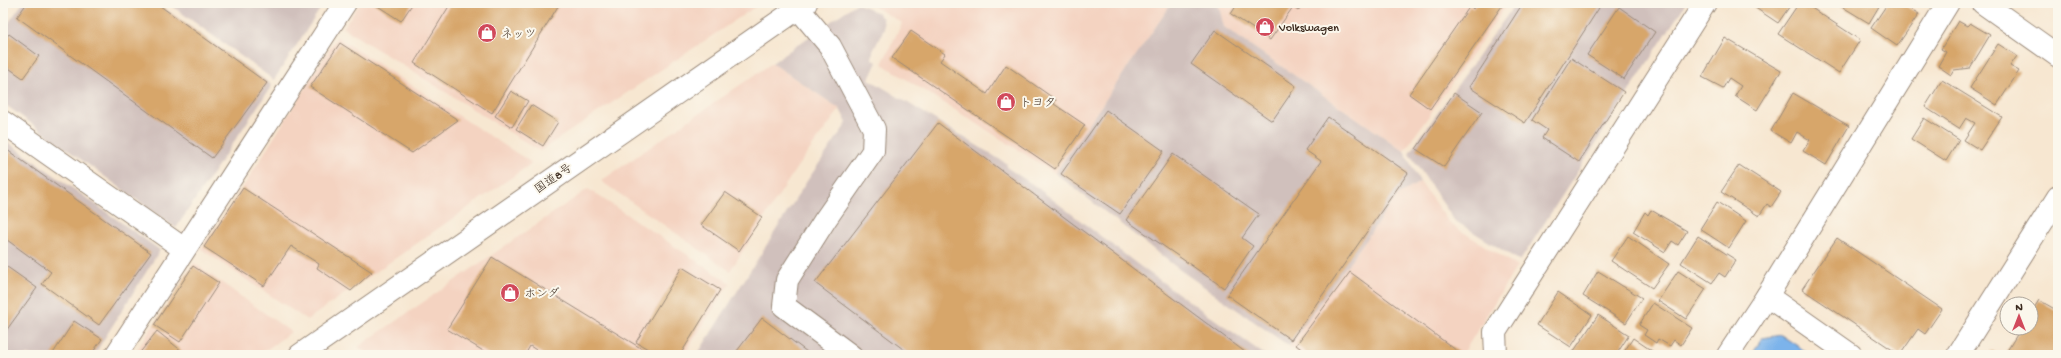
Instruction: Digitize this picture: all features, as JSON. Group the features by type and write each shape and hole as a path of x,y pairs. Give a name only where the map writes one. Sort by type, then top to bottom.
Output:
{"main road":[{"path":"116,355 345,3"},
{"path":"1496,355 1495,332 1704,3"},
{"path":"1728,355 1767,296 1948,3"},
{"path":"1983,3 2058,56"},
{"path":"802,6 830,46 874,129 873,151 825,220 787,280 784,306 850,355"},
{"name":"国道8号","path":"300,355 802,6"},
{"path":"3,122 184,249"},
{"path":"1958,355 2058,197"},
{"path":"1767,296 1851,355"}],"shaded area":[{"path":"23,3 157,3 272,85 176,228 3,103 3,30"},
{"path":"168,3 324,3 274,80"},
{"path":"360,3 761,3 540,151 343,28"},
{"path":"857,3 878,13 883,19 884,29 873,51 872,59 877,62 869,79 1007,164 1006,167 1035,186 1141,267 1265,355 697,355 807,181 847,123 840,109 772,63"},
{"path":"868,3 1172,3 1055,173 882,64 902,23"},
{"path":"1172,3 1218,3 1224,27 1404,151 1420,182 1397,196 1289,346 1180,270 1055,173"},
{"path":"1218,3 1508,3 1404,151 1224,27"},
{"path":"1516,3 1686,3 1520,261 1454,220 1409,153"},
{"path":"337,37 532,163 307,320 201,249 245,184"},
{"path":"772,63 840,109 797,167 730,271 601,181"},
{"path":"3,139 160,250 94,355 3,355"},
{"path":"1420,182 1450,224 1517,266 1464,352 1461,355 1300,355 1289,346 1397,196"},
{"path":"588,189 730,283 684,355 369,355 358,347"},
{"path":"194,263 291,332 259,355 134,355"}],"water":[{"path":"1781,335 1811,355 1752,355 1762,338"}],"building":[{"path":"27,3 156,3 267,83 212,158 17,17"},
{"path":"373,3 413,3 401,21"},
{"name":"ネッツ","path":"451,3 560,3 492,113 414,63"},
{"name":"Volkswagen","path":"1238,3 1303,3 1298,11 1293,7 1270,40 1231,14"},
{"path":"1477,3 1504,3 1430,109 1409,94 1470,6 1473,9"},
{"path":"1523,3 1592,3 1599,8 1525,123 1469,87"},
{"path":"1748,3 1792,3 1778,23"},
{"path":"1799,3 1804,3 1860,40 1839,73 1778,34"},
{"path":"1842,3 1881,3 1869,23 1841,6"},
{"path":"1888,3 1901,3 1919,14 1897,46 1871,28"},
{"path":"1619,7 1655,32 1624,79 1587,55"},
{"path":"1958,21 1967,26 1970,23 1990,35 1970,68 1954,70 1951,75 1938,66 1946,52 1941,49"},
{"path":"1215,30 1296,86 1272,121 1191,64"},
{"name":"トヨタ","path":"911,31 945,54 940,61 987,94 1006,65 1056,100 1054,104 1085,125 1055,169 892,58"},
{"path":"9,34 39,56 23,78 3,64 3,41"},
{"path":"1725,38 1781,71 1757,110 1735,96 1741,86 1729,78 1723,88 1702,77"},
{"path":"340,43 458,120 412,153 310,87"},
{"path":"1998,44 2017,56 2010,66 2019,71 1997,105 1970,88"},
{"path":"1571,58 1624,92 1579,162 1542,138 1547,130 1532,120"},
{"path":"1942,80 2002,117 1980,150 1964,140 1975,123 1966,118 1959,129 1925,107"},
{"path":"511,91 528,101 512,127 495,116"},
{"path":"1454,93 1482,112 1444,167 1416,149"},
{"path":"1793,93 1849,126 1826,165 1803,151 1810,140 1797,132 1791,143 1771,131"},
{"path":"531,105 558,122 543,146 516,129"},
{"path":"1106,110 1164,151 1120,214 1061,174"},
{"path":"1328,117 1408,173 1291,340 1227,295 1321,161 1305,150"},
{"path":"1924,118 1959,140 1946,161 1911,139"},
{"path":"938,123 1249,355 911,355 815,283"},
{"path":"3,147 151,253 99,325 42,284 51,272 3,237"},
{"path":"1173,154 1259,214 1242,238 1253,246 1224,288 1126,220"},
{"path":"1739,165 1781,192 1771,207 1767,204 1759,216 1721,192"},
{"path":"243,188 372,272 351,291 317,268 319,264 291,246 264,286 204,247"},
{"path":"725,192 762,217 739,251 701,225"},
{"path":"1717,202 1746,221 1729,248 1700,229"},
{"path":"1651,210 1687,231 1678,245 1672,241 1665,252 1633,232 1645,212 1648,215"},
{"path":"1628,236 1669,264 1652,288 1611,261"},
{"path":"1698,236 1736,260 1725,277 1719,273 1712,283 1681,263"},
{"path":"1837,238 1942,309 1925,334 1918,329 1900,355 1802,289"},
{"name":"ホンダ","path":"492,257 652,355 544,355 530,346 525,355 490,355 447,329"},
{"path":"3,264 37,288 3,335"},
{"path":"193,266 219,283 180,342 154,325"},
{"path":"682,267 720,290 680,355 658,355 636,342"},
{"path":"1598,271 1642,298 1626,323 1583,296"},
{"path":"1678,271 1706,289 1686,319 1658,301"},
{"path":"1350,272 1460,353 1458,355 1309,355 1296,345"},
{"path":"1558,292 1592,315 1571,347 1537,325"},
{"path":"2039,300 2058,311 2057,355 2013,355 2007,351 2016,336 2039,336"},
{"path":"1653,303 1692,328 1681,345 1674,340 1670,346 1658,339 1656,343 1644,335 1647,330 1639,325"},
{"path":"1598,315 1629,335 1616,355 1602,355 1594,350 1590,355 1572,354"},
{"path":"762,318 811,355 734,355"},
{"path":"74,321 102,339 91,355 52,355"},
{"path":"157,331 183,352 180,355 138,355"},
{"path":"1633,338 1658,355 1622,355"},
{"path":"1992,350 1999,355 1989,355"}],"place":[{"name":"Volkswagen","path":"1265,27"},
{"name":"ネッツ","path":"487,33"},
{"name":"トヨタ","path":"1006,102"},
{"name":"ホンダ","path":"510,293"}]}
